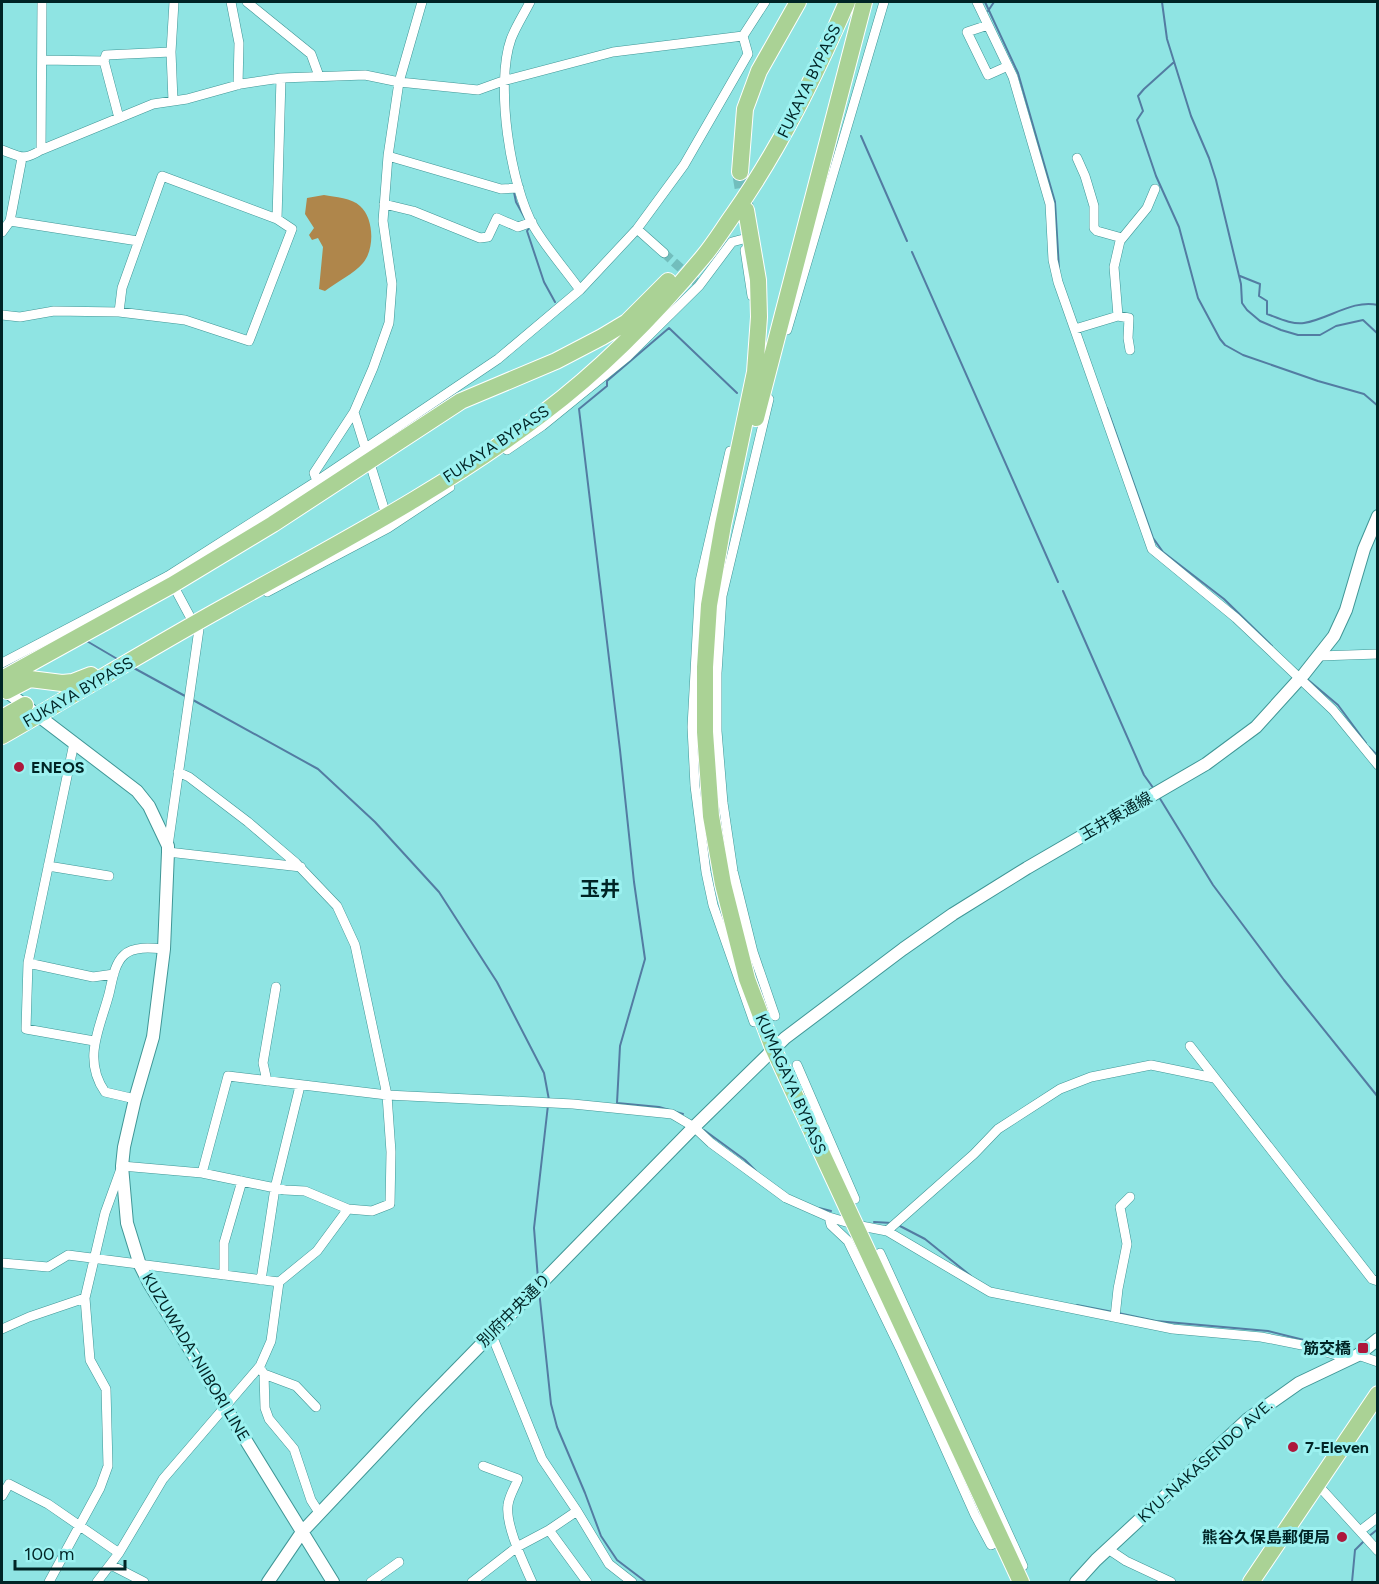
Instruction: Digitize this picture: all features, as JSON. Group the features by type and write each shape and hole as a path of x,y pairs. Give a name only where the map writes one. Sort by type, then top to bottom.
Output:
{"highway":[{"path":"740,172 745,109 759,71 798,2"},
{"name":"FUKAYA BYPASS","path":"3,686 170,580 273,524 367,456 461,401 556,361 627,322 659,291 697,246 748,176 810,59 836,2"},
{"name":"FUKAYA BYPASS","path":"2,736 32,710 123,665 387,522 543,414 600,367 659,308 705,255 760,176 820,65 847,2"},
{"path":"720,549 777,352 864,2"},
{"path":"720,549 755,372 758,280 747,238 746,210"},
{"name":"KUMAGAYA BYPASS","path":"720,549 709,605 705,667 705,729 711,816 720,874 747,979 773,1048 856,1225 901,1313 989,1503 1001,1540 1022,1574"},
{"path":"3,686 30,679 62,683 83,679 105,669 123,665"},
{"path":"2,718 32,710"},
{"path":"1251,1582 1377,1394"}],"street":[{"path":"41,150 42,2"},
{"path":"173,101 171,52 174,2"},
{"path":"231,2 239,43 238,85"},
{"path":"247,2 311,54 319,76"},
{"path":"317,481 314,473 354,412 374,368 389,322 392,284 382,220 388,156 399,82 422,2"},
{"path":"530,2 511,39 503,81 505,116 515,188 532,222 580,290"},
{"path":"2,663 170,580 317,481 367,456 498,359 580,290 637,229 684,165 748,54 743,36 765,2"},
{"path":"705,729 717,673 722,596 777,352 884,2"},
{"path":"977,2 1012,76 1050,204 1053,260 1152,549 1236,618 1301,677 1334,710 1377,765"},
{"path":"988,25 967,32 988,75 1008,66"},
{"path":"2,150 22,158 29,157 153,104 281,78 365,75 399,82 478,90 503,81 613,52 743,36"},
{"path":"119,118 104,61 106,55 171,52"},
{"path":"42,60 104,61"},
{"path":"277,219 281,78"},
{"path":"388,156 501,189 515,188"},
{"path":"2,232 10,221 22,158"},
{"path":"1077,158 1094,206 1094,228 1096,231 1122,238"},
{"path":"2,315 20,317 54,311 119,312 185,320 249,340 292,229 277,219 162,176 122,288 119,312"},
{"path":"1118,316 1114,267 1122,238 1147,208 1155,189"},
{"path":"384,204 413,211 480,238 488,237 497,218 518,227 532,222"},
{"path":"10,221 138,242"},
{"path":"637,229 664,254"},
{"path":"354,412 387,522 542,426 627,357 697,284 732,242 747,238"},
{"path":"1078,328 1118,316 1129,318 1130,350"},
{"path":"705,729 700,582 755,338"},
{"name":"玉井東通線","path":"773,1048 893,956 953,914 1206,764 1256,727 1334,636 1346,610 1377,516"},
{"path":"170,580 196,626 189,698 168,849 301,867"},
{"path":"1319,656 1377,654"},
{"name":"KUZUWADA-NIIBORI LINE","path":"3,686 137,791 149,806 168,849 164,949 153,1037 124,1147 122,1166 127,1223 148,1283 333,1582"},
{"path":"74,743 28,963 26,1029 94,1041"},
{"path":"49,1582 100,1488 108,1466 106,1389 90,1360 85,1298 105,1213 122,1166 202,1173 275,1188 305,1191 348,1209 372,1211 390,1204 391,1152 387,1095 355,945 337,906 301,867 224,803 189,777 178,772"},
{"path":"48,866 109,876"},
{"path":"720,874 753,952 775,1016"},
{"path":"720,874 713,905 754,1022"},
{"path":"135,1099 105,1092 96,1079 94,1041 114,974 123,956 135,950 164,949"},
{"path":"28,963 93,976 114,974"},
{"path":"267,1082 263,1063 276,987"},
{"path":"1190,1046 1372,1279 1377,1281"},
{"name":"別府中央通り","path":"268,1582 302,1532 491,1333 773,1048"},
{"path":"797,1065 828,1164 855,1199"},
{"path":"887,1231 974,1154 998,1129 1060,1089 1091,1077 1151,1065 1214,1078"},
{"path":"202,1173 228,1076 387,1095 557,1104 672,1114 694,1127 711,1143 786,1198 829,1217 887,1231 990,1292 1173,1329 1261,1337 1377,1362"},
{"path":"261,1280 275,1188 300,1086"},
{"path":"224,1275 224,1243 242,1181"},
{"path":"1115,1317 1127,1244 1120,1207 1130,1197"},
{"path":"320,1514 311,1500 294,1449 269,1419 265,1408 262,1370 271,1341 279,1282 317,1251 348,1209"},
{"path":"829,1217 831,1226 848,1241 900,1348 975,1515 991,1545 1001,1540"},
{"path":"880,1253 901,1313"},
{"path":"2,1263 48,1267 68,1255 279,1282"},
{"path":"2,1329 28,1317 85,1298"},
{"path":"491,1333 542,1459 609,1564 632,1582"},
{"name":"KYU-NAKASENDO AVE.","path":"1076,1582 1108,1549 1248,1419 1299,1383 1354,1357 1377,1340"},
{"path":"97,1582 119,1553 164,1479 226,1406 262,1370"},
{"path":"262,1370 296,1386 316,1407"},
{"path":"483,1466 518,1479 508,1504 508,1515 517,1547 532,1582"},
{"path":"2,1496 9,1484 48,1503 119,1553"},
{"path":"1317,1484 1368,1537 1377,1551"},
{"path":"989,1503 1022,1574"},
{"path":"472,1582 517,1547 549,1530 577,1511"},
{"path":"1368,1537 1377,1517"},
{"path":"549,1530 587,1582"},
{"path":"1108,1549 1120,1558 1171,1582"},
{"path":"371,1582 399,1562"},
{"path":"111,1564 144,1582"}],"shaded area":[{"path":"324,195 357,203 365,211 371,234 370,250 363,263 325,291 319,289 323,247 318,238 312,240 309,235 314,228 305,214 307,198"}],"waterway":[{"path":"985,2 1018,73 1055,202 1059,269"},
{"path":"988,11 994,2"},
{"path":"1162,2 1167,39 1191,116 1216,180 1241,284 1242,303 1260,321 1298,335 1320,335 1336,326 1363,320 1378,334"},
{"path":"1174,62 1138,96 1143,111 1137,120 1156,176 1179,227 1198,298 1220,339 1225,345 1243,355 1364,394 1378,406"},
{"path":"861,136 907,241"},
{"path":"514,192 516,202 526,220"},
{"path":"529,228 527,231 544,282 555,302"},
{"path":"912,252 1058,582"},
{"path":"1240,276 1260,284 1259,296 1267,301 1267,314 1290,322 1313,321 1359,305 1378,305"},
{"path":"683,1114 659,1107 617,1103 620,1046 645,959 579,409 607,386 607,381 669,328 737,393"},
{"path":"1107,408 1153,538 1163,552 1224,599 1272,646"},
{"path":"1063,591 1144,775 1154,789"},
{"path":"85,640 119,660"},
{"path":"6,667 19,659"},
{"path":"132,667 185,696"},
{"path":"1307,679 1338,705 1366,743"},
{"path":"193,700 318,769 375,822 439,892 497,982 544,1073 549,1100"},
{"path":"1369,747 1378,756"},
{"path":"1159,797 1213,885 1284,980 1378,1097"},
{"path":"538,1279 534,1228 548,1105"},
{"path":"704,1130 745,1160 756,1171"},
{"path":"819,1208 831,1211"},
{"path":"874,1222 892,1223"},
{"path":"898,1225 925,1239 971,1276"},
{"path":"539,1290 551,1404 557,1427 601,1536 617,1560 646,1582"},
{"path":"1077,1305 1113,1312"},
{"path":"1118,1313 1156,1321 1268,1331 1352,1352"},
{"path":"1368,1537 1378,1529"},
{"path":"1352,1582 1355,1550 1364,1541"}],"tunnel":[{"path":"740,172 746,209"},
{"path":"664,253 696,282"}],"place":[{"name":"ENEOS","path":"19,767"},
{"name":"筋交橋","path":"1363,1348"},
{"name":"7-Eleven","path":"1293,1447"},
{"name":"熊谷久保島郵便局","path":"1342,1537"}],"district":[{"name":"玉井","path":"600,889"}]}
